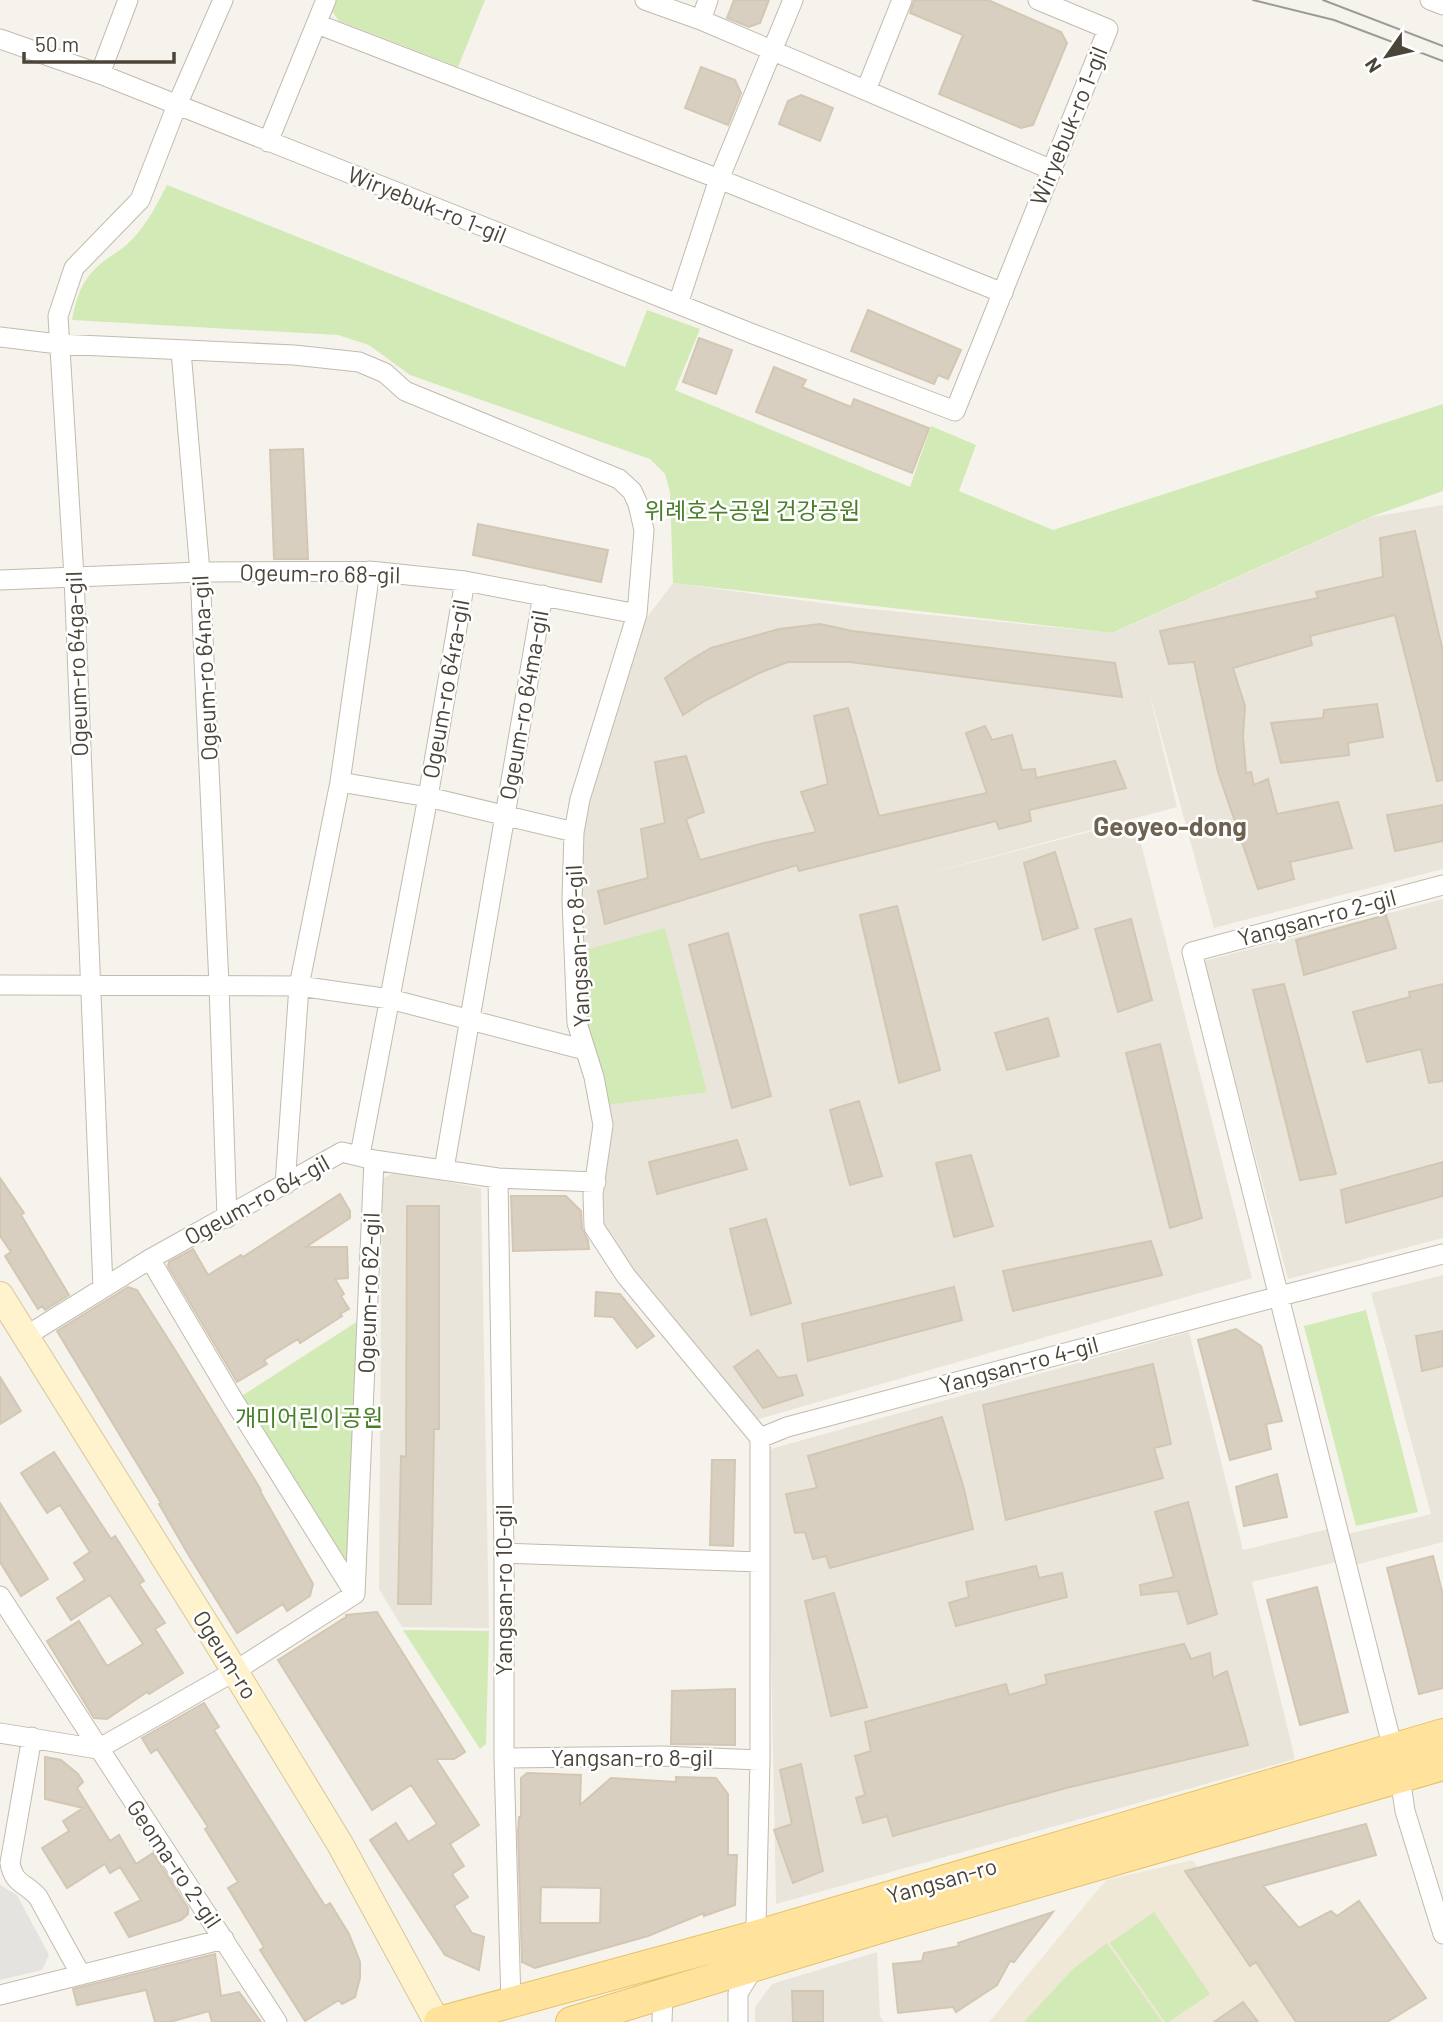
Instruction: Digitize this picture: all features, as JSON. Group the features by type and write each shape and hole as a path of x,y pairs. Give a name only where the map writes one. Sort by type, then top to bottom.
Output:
{"main road":[{"name":"Ogeum-ro","path":"4,1309 26,1336 235,1671 340,1844 438,2022"},
{"name":"Yangsan-ro","path":"438,2022 755,1937 1443,1734"},
{"name":"Yangsan-ro","path":"582,2020 662,2008 755,1966 1443,1765"}],"street":[{"path":"100,74 128,0"},
{"name":"Ogeum-ro 64ga-gil","path":"103,1288 74,577 58,316 74,268 140,200 177,105 223,0"},
{"path":"268,142 326,0"},
{"path":"645,0 701,20 1052,170"},
{"path":"701,20 708,0"},
{"path":"678,304 719,179 793,0"},
{"path":"866,90 902,0"},
{"name":"Wiryebuk-ro 1-gil","path":"1,42 100,74 955,411 1108,29 1038,0"},
{"path":"1430,0 1443,5"},
{"path":"317,24 719,179 1003,293"},
{"name":"Yangsan-ro 8-gil","path":"0,337 58,344 294,355 359,362 385,373 405,391 619,479 632,491 644,530 637,614 580,799 574,832 572,900 578,1023 594,1077 603,1125 594,1227 626,1276 760,1438"},
{"name":"Ogeum-ro 64na-gil","path":"181,351 200,572 227,1218"},
{"path":"285,1185 299,986 340,782 370,571"},
{"name":"Ogeum-ro 68-gil","path":"0,580 200,572 370,571 465,581 637,614"},
{"name":"Ogeum-ro 64ra-gil","path":"367,1158 390,999 465,581"},
{"name":"Ogeum-ro 64ma-gil","path":"444,1169 543,595"},
{"path":"340,782 428,797"},
{"name":"Ogeum-ro 64ra-gil","path":"428,797 505,815"},
{"name":"Ogeum-ro 64ma-gil","path":"505,815 574,832"},
{"name":"Yangsan-ro 2-gil","path":"1280,1296 1192,952 1443,885"},
{"path":"0,985 299,986 390,999 585,1049"},
{"name":"Ogeum-ro 64-gil","path":"26,1336 150,1259 342,1152 498,1178 596,1182"},
{"name":"Ogeum-ro 62-gil","path":"355,1594 367,1158"},
{"name":"Yangsan-ro 10-gil","path":"498,1178 504,1553 504,1758 511,2003"},
{"name":"Yangsan-ro 4-gil","path":"760,1438 787,1427 1443,1254"},
{"path":"0,1732 98,1749 235,1671 355,1594 234,1401 150,1259"},
{"path":"1280,1296 1400,1777 1405,1811 1443,1934"},
{"path":"738,2022 738,1993 755,1966 760,1760 760,1438"},
{"path":"504,1553 760,1562"},
{"name":"Geoma-ro 2-gil","path":"0,1596 224,1939 0,1995"},
{"path":"32,1737 10,1863 12,1874 16,1881 30,1888 38,1897 81,1975"},
{"name":"Yangsan-ro 8-gil","path":"504,1758 662,1756 760,1760"},
{"path":"224,1939 277,2022"}],"shaded area":[{"path":"1443,505 1443,869 1214,928 1148,687 1177,807 908,879 1135,820 1252,1278 748,1422 594,1227 599,1106 576,965 574,832 642,624 673,583 860,608 1113,633 1372,517"},
{"path":"1443,899 1443,1238 1288,1279 1204,961"},
{"path":"394,1172 481,1188 489,1628 402,1627 379,1589 382,1179"},
{"path":"1443,1275 1443,1542 1347,1567 1345,1560 1252,1582 1295,1759 776,1904 767,1450 1189,1332 1243,1550 1337,1527 1340,1536 1431,1514 1371,1293"},
{"path":"1193,1860 1303,2022 989,2022 1106,1880"},
{"path":"0,1885 17,1895 49,1955 42,1970 0,1980"},
{"path":"877,1952 880,2016 884,2022 755,2022 755,2007 772,1984"}],"green space":[{"path":"332,0 485,0 458,67 339,21 329,7"},
{"name":"위례호수공원 건강공원","path":"167,185 625,367 647,310 700,329 675,390 910,487 931,426 976,445 959,491 1053,530 1443,404 1443,491 1373,516 1112,633 673,583 670,492 665,474 650,459 410,375 369,345 338,335 72,320 77,298 91,272 124,247 137,233"},
{"path":"665,928 707,1092 599,1106 575,953"},
{"path":"1366,1310 1418,1512 1356,1526 1304,1326"},
{"name":"개미어린이공원","path":"369,1314 355,1594 234,1401"},
{"path":"403,1630 489,1631 486,1744 480,1749"},
{"path":"1154,1912 1210,1994 1169,2022 1165,2022 1110,1943"},
{"path":"1107,1943 1162,2022 1024,2022 1072,1970"}],"building":[{"path":"734,0 769,0 760,23 749,27 727,18"},
{"path":"914,0 988,0 1061,32 1067,43 1033,125 1021,128 939,94 963,35 910,13"},
{"path":"701,67 735,80 741,93 728,125 685,108"},
{"path":"801,95 833,108 820,141 779,124 788,101"},
{"path":"868,310 961,350 948,379 938,375 934,384 851,351"},
{"path":"699,338 732,350 716,394 683,382"},
{"path":"774,367 806,380 802,387 851,407 854,399 929,428 912,473 756,412"},
{"path":"303,449 308,559 274,559 270,450"},
{"path":"478,524 608,550 601,582 473,555"},
{"path":"1415,531 1443,652 1443,780 1437,781 1395,615 1310,636 1312,645 1233,668 1245,706 1243,736 1246,773 1251,772 1254,785 1268,779 1277,814 1338,802 1352,848 1290,862 1294,879 1258,889 1218,772 1194,662 1169,664 1160,631 1318,598 1316,592 1383,577 1380,538"},
{"path":"820,624 852,631 1115,663 1122,697 850,662 788,662 759,673 683,715 665,678 689,661 711,648 779,629"},
{"path":"1377,704 1383,737 1348,743 1349,755 1281,763 1271,723 1323,718 1324,710"},
{"path":"848,708 879,816 987,793 966,733 985,726 992,740 1012,735 1022,770 1035,769 1036,778 1115,761 1126,788 1029,810 1031,821 999,829 996,821 799,871 797,865 605,924 598,891 648,878 641,829 665,823 655,762 686,756 704,812 686,819 700,860 816,832 801,792 828,784 814,716"},
{"path":"1443,805 1443,841 1395,851 1387,815"},
{"path":"1055,852 1078,928 1043,940 1024,863"},
{"path":"897,906 940,1070 899,1083 860,915"},
{"path":"1386,915 1396,948 1304,975 1296,940"},
{"path":"1131,919 1152,1000 1118,1012 1095,929"},
{"path":"728,933 771,1096 732,1108 689,945"},
{"path":"1284,984 1336,1174 1300,1180 1253,990"},
{"path":"1443,984 1443,1081 1429,1083 1421,1049 1367,1062 1353,1012 1410,997 1409,992"},
{"path":"1048,1018 1059,1056 1007,1070 995,1033"},
{"path":"1160,1044 1202,1218 1170,1228 1126,1053"},
{"path":"859,1101 882,1176 850,1185 830,1110"},
{"path":"737,1140 747,1169 657,1194 649,1162"},
{"path":"971,1155 993,1226 954,1237 936,1163"},
{"path":"1443,1162 1443,1196 1346,1223 1341,1190"},
{"path":"0,1178 24,1213 21,1215 69,1295 45,1310 42,1306 38,1309 5,1256 11,1252 0,1236"},
{"path":"340,1194 350,1211 350,1218 306,1247 347,1247 348,1278 335,1279 349,1309 300,1343 298,1339 264,1360 267,1364 237,1382 168,1266 169,1262 193,1249 208,1275 241,1255 243,1257"},
{"path":"511,1196 566,1196 581,1211 582,1228 589,1249 513,1251"},
{"path":"407,1206 439,1206 439,1429 434,1429 431,1604 398,1604 401,1456 406,1457"},
{"path":"766,1219 791,1303 751,1315 730,1229"},
{"path":"1151,1241 1162,1275 1013,1311 1003,1271"},
{"path":"128,1287 137,1290 177,1353 261,1490 313,1584 310,1596 287,1611 283,1604 237,1633 57,1331"},
{"path":"954,1287 962,1320 808,1361 802,1324"},
{"path":"596,1292 620,1294 654,1336 637,1348 613,1317 595,1316"},
{"path":"1236,1329 1261,1346 1282,1421 1266,1424 1271,1449 1230,1460 1198,1340"},
{"path":"1443,1331 1443,1366 1422,1371 1416,1336"},
{"path":"758,1350 778,1378 796,1375 803,1395 763,1408 734,1367"},
{"path":"1153,1364 1171,1444 1154,1448 1163,1478 1006,1520 983,1405"},
{"path":"0,1377 21,1411 0,1424"},
{"path":"942,1417 973,1529 830,1568 826,1556 813,1559 805,1532 795,1533 786,1494 817,1488 808,1456"},
{"path":"54,1452 111,1539 115,1536 144,1581 139,1584 165,1623 155,1629 183,1673 149,1694 147,1692 107,1719 94,1718 47,1641 79,1621 107,1666 143,1644 110,1595 71,1620 57,1598 85,1580 74,1563 90,1552 60,1505 47,1513 21,1473"},
{"path":"712,1460 735,1460 733,1546 710,1545"},
{"path":"1277,1474 1287,1517 1244,1526 1236,1487"},
{"path":"1188,1502 1217,1614 1188,1624 1178,1591 1141,1595 1140,1585 1174,1577 1155,1512"},
{"path":"0,1503 48,1579 21,1596 0,1562"},
{"path":"1433,1556 1443,1595 1443,1688 1419,1694 1387,1568"},
{"path":"1036,1566 1039,1578 1062,1573 1067,1597 956,1626 949,1603 969,1597 966,1582"},
{"path":"1317,1587 1348,1712 1300,1725 1267,1600"},
{"path":"834,1593 867,1707 831,1716 805,1601"},
{"path":"377,1612 465,1752 454,1759 436,1759 479,1825 450,1844 464,1866 452,1874 468,1897 454,1906 472,1933 484,1937 479,1970 445,1955 370,1840 396,1823 408,1842 437,1824 411,1785 372,1810 278,1660 346,1615"},
{"path":"1184,1644 1191,1659 1210,1653 1213,1678 1227,1671 1248,1745 1066,1788 893,1836 887,1816 863,1823 856,1798 865,1795 855,1756 871,1751 865,1722 1006,1684 1009,1695 1047,1684 1045,1675"},
{"path":"735,1689 735,1745 671,1744 672,1691"},
{"path":"204,1703 219,1727 214,1730 325,1906 330,1903 349,1934 360,1962 360,1978 355,1997 342,2004 339,2000 305,2021 260,1950 264,1947 228,1888 238,1882 205,1829 208,1827 157,1749 151,1753 142,1738"},
{"path":"45,1757 61,1760 78,1774 83,1782 77,1788 110,1841 119,1835 136,1864 153,1853 188,1908 188,1914 181,1920 129,1937 115,1913 141,1900 120,1867 110,1873 105,1864 67,1888 42,1848 69,1831 63,1821 83,1808 45,1799"},
{"path":"801,1764 823,1871 793,1883 774,1830 792,1824 780,1770"},
{"path":"527,1773 581,1775 580,1805 611,1778 676,1782 676,1777 716,1778 728,1794 728,1855 737,1855 735,1905 704,1916 704,1913 648,1936 535,1968 522,1962 518,1832 521,1817 521,1778","holes":["541,1887 601,1888 600,1923 540,1923"]},
{"path":"1366,1824 1376,1855 1263,1886 1299,1928 1331,1911 1337,1916 1359,1901 1426,1998 1387,2022 1296,2022 1256,1962 1250,1966 1185,1871"},
{"path":"1053,1912 1014,1962 1010,1961 997,1985 956,2012 953,2007 898,2013 893,1964 922,1961 924,1953 959,1946 958,1943"},
{"path":"215,1954 221,1996 239,1992 261,2022 212,2022 209,2011 170,2022 155,2022 146,1990 77,2005 73,1989"},
{"path":"792,1991 823,1991 823,2022 793,2022"},
{"path":"1243,2002 1258,2022 1214,2022"}],"tram line":[{"path":"1253,0 1334,20 1443,61"},
{"path":"1323,0 1443,46"}],"district":[{"name":"Geoyeo-dong","path":"1170,827"}]}
